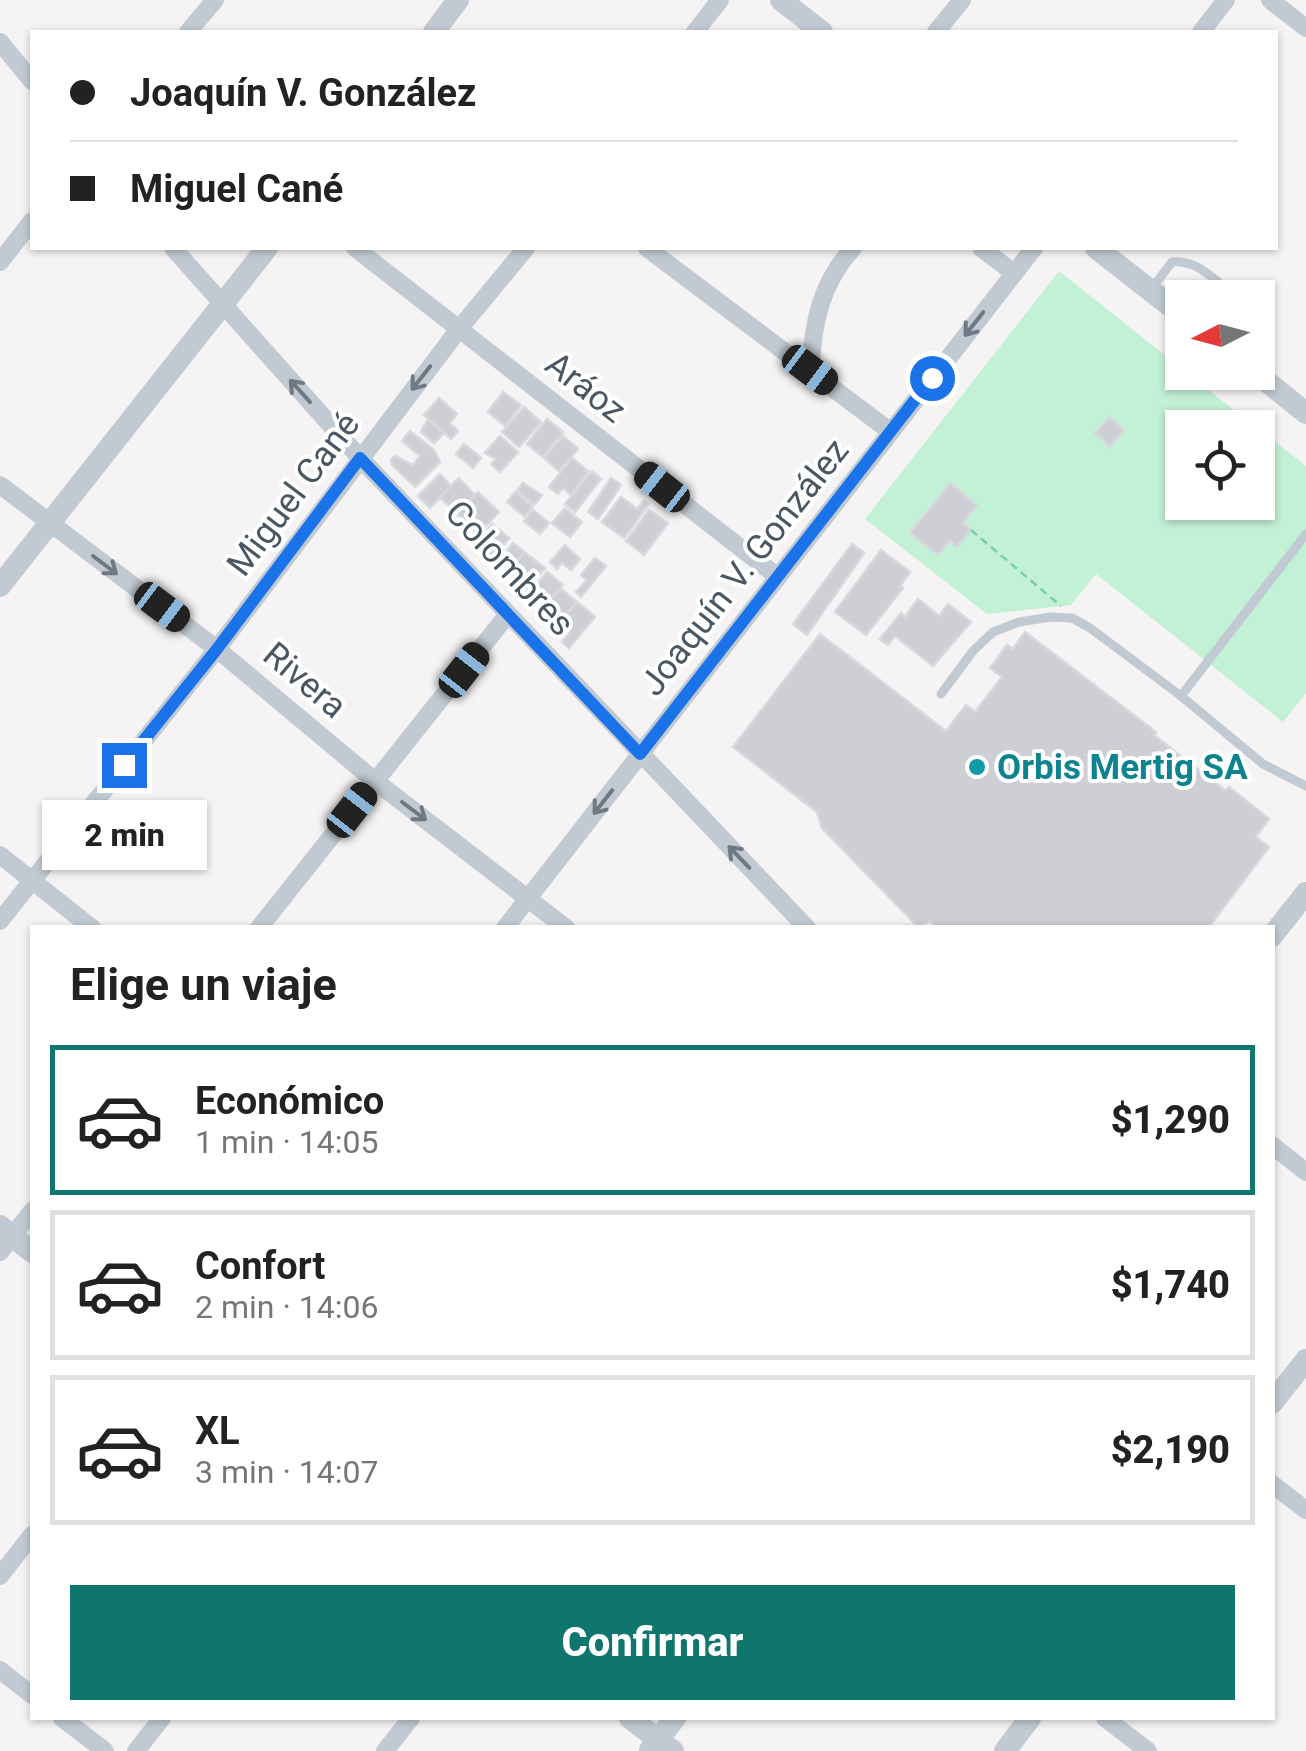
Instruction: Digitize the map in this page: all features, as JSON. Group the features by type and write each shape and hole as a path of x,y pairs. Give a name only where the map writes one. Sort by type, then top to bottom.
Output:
{"street":[{"path":"190,30 215,0"},
{"path":"697,30 720,0"},
{"path":"781,0 819,30"},
{"path":"938,30 962,0"},
{"path":"1203,30 1226,0"},
{"path":"1270,0 1306,28"},
{"path":"435,30 455,1"},
{"path":"0,42 30,79"},
{"path":"0,262 30,224"},
{"name":"Colombres","path":"175,250 360,458 794,923"},
{"path":"0,586 265,250"},
{"name":"Aráoz","path":"358,250 778,577"},
{"name":"Miguel Cané","path":"0,921 217,649 459,329 524,250"},
{"path":"651,250 891,432"},
{"path":"810,370 812,337 821,298 838,264 851,250"},
{"path":"983,250 1014,272"},
{"name":"Joaquín V. González","path":"507,925 1032,250"},
{"path":"1099,250 1165,302"},
{"path":"1275,388 1306,412"},
{"name":"Rivera","path":"0,484 217,649 375,781 562,925"},
{"path":"262,925 508,614"},
{"path":"0,855 88,925"},
{"path":"1275,932 1306,892"},
{"path":"1275,1147 1306,1172"},
{"path":"30,1214 4,1238 30,1251"},
{"path":"1275,1399 1306,1360"},
{"path":"1275,1486 1306,1510"},
{"path":"0,1576 30,1538"},
{"path":"0,1670 30,1693"},
{"path":"65,1720 106,1751"},
{"path":"136,1751 160,1720"},
{"path":"385,1751 409,1720"},
{"path":"632,1720 660,1747 674,1720"},
{"path":"1005,1751 1028,1720"},
{"path":"1108,1720 1148,1751"}],"lane":[{"path":"1151,290 1172,262 1183,261 1215,280"},
{"path":"1181,696 1306,534"},
{"path":"941,694 972,651 994,632 1019,622 1072,618 1181,696 1263,764 1306,786"}],"path":[{"path":"971,530 1072,618"}],"green space":[{"path":"1059,271 1165,355 1165,390 1209,390 1234,410 1165,410 1165,520 1275,520 1275,441 1306,466 1306,693 1283,722 1096,574 1071,605 987,614 865,519"}],"building":[{"path":"503,392 521,405 505,426 488,412"},
{"path":"439,398 457,414 450,423 458,431 451,439 424,415"},
{"path":"524,407 541,422 519,447 502,432"},
{"path":"1109,417 1124,430 1110,447 1095,433"},
{"path":"428,419 444,433 434,443 421,432"},
{"path":"547,419 563,432 543,457 527,444"},
{"path":"410,431 434,450 440,462 415,487 392,465 391,459 395,456 413,465 420,456 402,441"},
{"path":"500,436 518,452 500,472 491,464 496,459 485,453"},
{"path":"563,436 578,449 559,471 544,458"},
{"path":"464,444 481,458 473,468 456,454"},
{"path":"572,458 589,472 571,495 563,488 558,494 549,487"},
{"path":"592,471 601,479 575,512 565,504"},
{"path":"440,474 451,486 430,508 418,496"},
{"path":"459,478 475,495 457,514 440,497"},
{"path":"611,478 621,485 598,519 588,512"},
{"path":"523,483 542,495 534,505 517,491"},
{"path":"950,483 977,505 963,523 971,530 957,547 950,541 938,555 910,533"},
{"path":"478,492 499,512 478,534 457,514"},
{"path":"515,492 533,506 525,517 507,502"},
{"path":"621,497 637,509 644,500 649,504 624,538 602,522"},
{"path":"565,508 582,522 570,537 552,523"},
{"path":"533,510 549,523 540,534 524,521"},
{"path":"649,510 668,523 644,555 626,541"},
{"path":"492,524 509,538 491,560 474,547"},
{"path":"513,543 524,552 506,575 495,566"},
{"path":"852,544 864,553 807,635 793,624"},
{"path":"565,545 580,559 571,570 562,563 557,569 550,562"},
{"path":"881,550 910,572 900,586 903,588 866,635 835,612"},
{"path":"524,552 545,568 526,591 506,575"},
{"path":"595,558 606,566 581,597 576,592 587,580 581,575"},
{"path":"547,572 563,585 542,610 527,597"},
{"path":"560,588 577,602 559,623 542,610"},
{"path":"918,599 939,616 948,604 971,622 933,666 895,636 888,645 880,639"},
{"path":"577,602 595,617 569,648 562,642 570,633 559,623"},
{"name":"Orbis Mertig SA","path":"1025,632 1226,791 1229,787 1269,819 1256,837 1269,847 1210,925 934,925 930,921 916,925 822,828 817,812 733,747 820,634 946,731 966,705 975,712 1002,677 990,668 1007,645 1013,649"}],"place":[{"name":"Orbis Mertig SA","path":"977,767"}],"route":[{"path":"124,765 217,649 360,458 640,754 932,378"}]}
